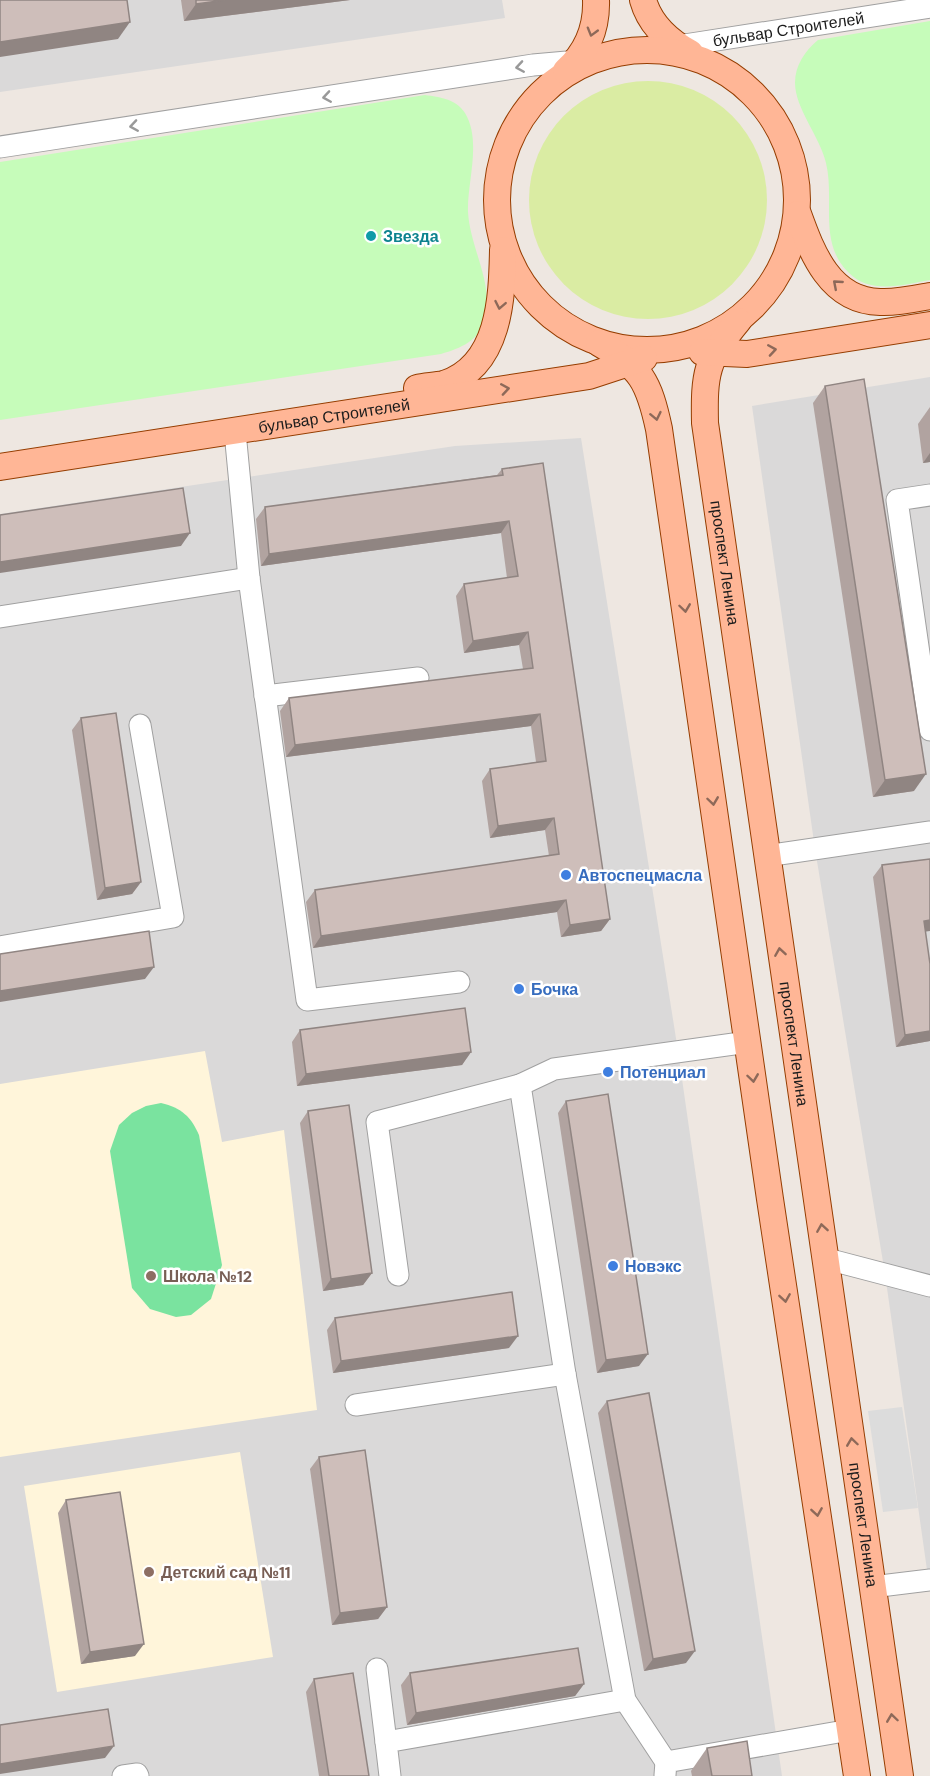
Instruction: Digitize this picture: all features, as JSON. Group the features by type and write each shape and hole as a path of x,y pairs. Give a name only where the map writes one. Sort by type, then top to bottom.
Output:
{"main road":[{"path":"590,60 588,44 594,26 596,0"},
{"path":"643,0 655,24 676,45 747,88 763,103 776,121 795,167 799,190 798,213 792,239 771,285 738,321 697,342 669,349"},
{"path":"705,62 671,53 646,51 590,60 557,80 538,95 521,116 501,165 497,190 498,220 503,246 514,271 545,311 580,335 599,343 632,364 643,377 652,394 857,1776"},
{"path":"798,213 812,253 825,273 852,296 878,303 930,296"},
{"name":"бульвар Строителей","path":"0,450 445,383 474,367 496,324 502,295 503,246"},
{"name":"проспект Ленина","path":"738,321 714,354 704,383 705,423 900,1776"},
{"path":"599,343 623,348 747,354 930,326"},
{"name":"бульвар Строителей","path":"0,467 589,376 632,364 669,349"}],"street":[{"name":"бульвар Строителей","path":"646,51 930,7"},
{"path":"0,147 533,65 590,60"},
{"path":"235,432 249,578 307,1000 459,982"},
{"path":"930,495 897,500 930,730"},
{"path":"0,617 249,578"},
{"path":"265,696 418,678"},
{"path":"0,947 173,917 140,725"},
{"path":"766,856 930,832"},
{"path":"398,1275 377,1122 520,1085 554,1069 748,1042"},
{"path":"520,1085 565,1374 625,1700 666,1769 850,1730"},
{"path":"827,1259 930,1286"},
{"path":"356,1405 565,1374"},
{"path":"872,1587 930,1580"},
{"path":"377,1669 390,1776"},
{"path":"386,1742 625,1700"},
{"path":"123,1776 137,1774 138,1776"}],"shaded area":[{"path":"0,0 502,0 505,18 0,92"},
{"path":"930,377 930,1591 885,1274 815,849 752,406"},
{"path":"581,438 678,1051 782,1776 0,1776 0,514 455,446"},
{"name":"Школа №12","path":"205,1051 222,1142 284,1130 317,1410 0,1457 0,1084"},
{"path":"902,1407 918,1508 883,1512 868,1411"},
{"name":"Детский сад №11","path":"240,1452 273,1657 57,1692 24,1486"}],"green space":[{"path":"930,21 930,280 898,286 866,284 848,272 833,248 830,234 826,163 799,102 795,76 802,59 818,40"},
{"path":"648,81 671,83 693,90 714,101 732,116 747,134 758,155 765,177 767,200 765,223 758,245 747,266 732,284 714,299 693,310 671,317 648,319 625,317 603,310 582,299 564,284 549,266 538,245 531,223 529,200 531,177 538,155 549,134 564,116 582,101 603,90 625,83"},
{"path":"425,95 442,98 457,105 465,113 470,124 473,149 468,212 484,279 487,306 482,327 474,338 441,354 0,420 0,162"},
{"path":"161,1103 185,1114 199,1135 222,1265 211,1299 191,1315 176,1317 150,1309 132,1288 110,1151 119,1125 132,1113 146,1106"}],"building":[{"path":"0,0 127,0 130,22 0,42"},
{"path":"196,0 225,0 196,4"},
{"path":"864,379 926,774 885,780 825,386"},
{"path":"543,463 610,919 570,925 566,900 321,936 315,890 559,854 554,818 498,826 490,769 546,761 540,714 295,745 289,698 533,668 528,632 473,641 464,584 518,576 509,521 269,554 265,507 503,475 502,469"},
{"path":"183,488 190,533 0,562 0,515"},
{"path":"116,713 141,882 105,888 81,718"},
{"path":"930,859 930,920 924,921 930,964 930,1031 905,1035 882,865"},
{"path":"149,931 154,967 0,991 0,954"},
{"path":"465,1008 471,1052 306,1074 300,1030"},
{"path":"608,1094 648,1354 606,1360 566,1101"},
{"path":"349,1105 372,1273 331,1279 308,1111"},
{"path":"512,1292 518,1336 341,1361 335,1318"},
{"path":"649,1393 695,1651 653,1659 607,1401"},
{"path":"365,1450 387,1607 340,1613 319,1457"},
{"path":"120,1492 144,1644 90,1652 66,1500"},
{"path":"578,1648 584,1684 416,1713 410,1673"},
{"path":"353,1673 369,1776 329,1776 314,1679"},
{"path":"108,1709 114,1746 0,1764 0,1725"},
{"path":"747,1741 752,1776 712,1776 707,1748"}],"place":[{"name":"Звезда","path":"371,236"},
{"name":"Автоспецмасла","path":"566,875"},
{"name":"Бочка","path":"519,989"},
{"name":"Потенциал","path":"608,1072"},
{"name":"Новэкс","path":"613,1266"},
{"name":"Школа №12","path":"151,1276"},
{"name":"Детский сад №11","path":"149,1572"}]}
